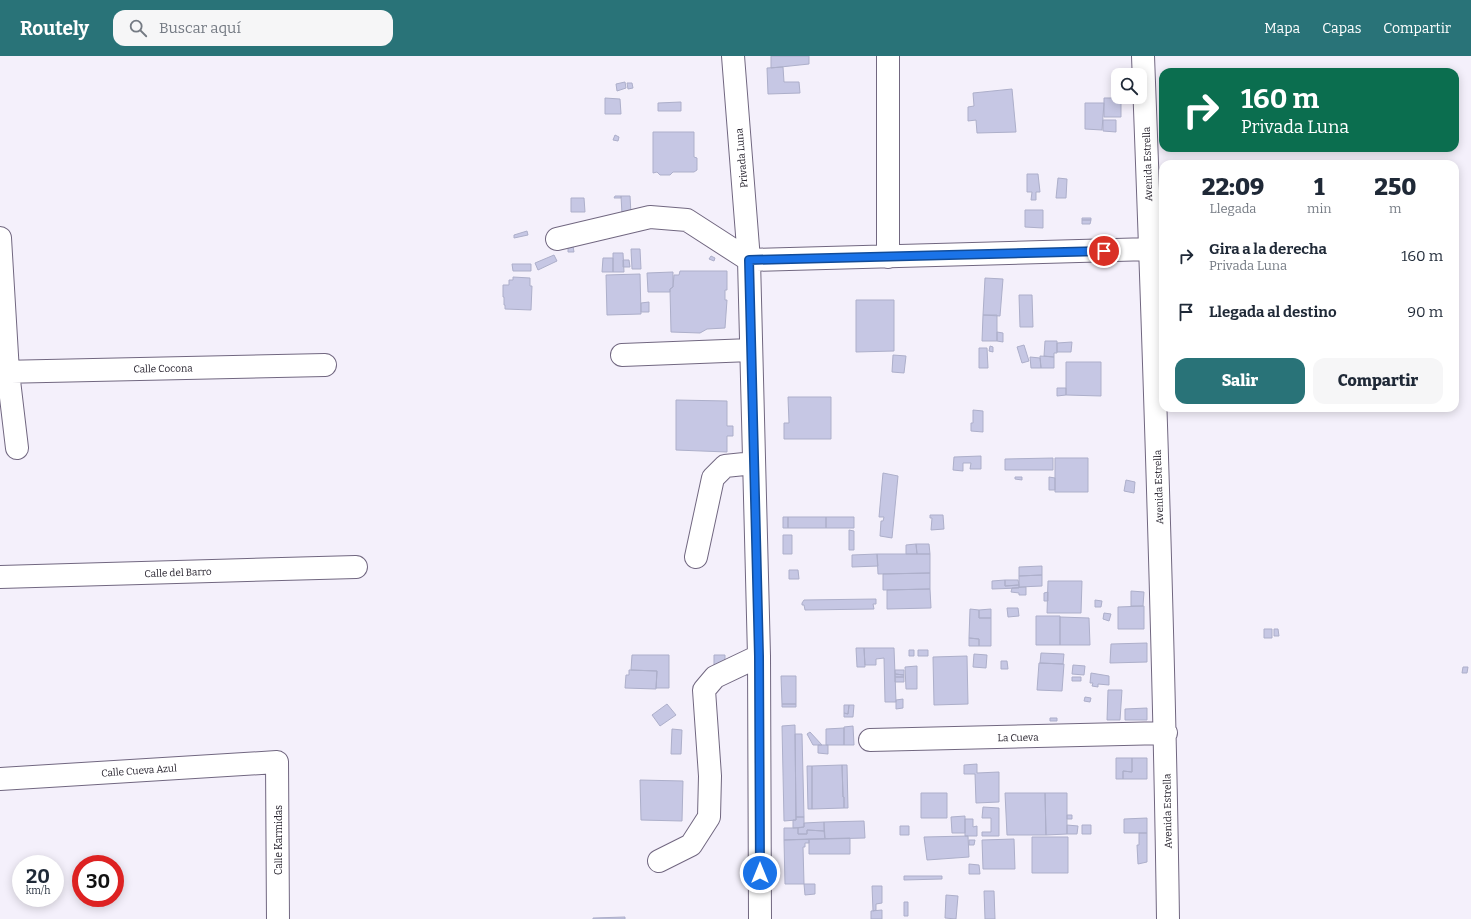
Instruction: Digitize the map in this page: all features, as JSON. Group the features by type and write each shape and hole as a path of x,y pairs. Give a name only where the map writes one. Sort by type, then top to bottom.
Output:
{"street":[{"name":"Privada Luna","path":"733,56 749,260 759,656 760,919"},
{"path":"888,56 888,256"},
{"name":"Avenida Estrella","path":"1143,56 1151,249 1166,733 1168,919"},
{"path":"557,239 650,217 687,220 749,260 1151,249"},
{"path":"0,238 4,372 17,448"},
{"path":"622,355 751,350"},
{"name":"Calle Cocona","path":"4,372 325,365"},
{"path":"696,557 712,478 725,466 754,463"},
{"name":"Calle del Barro","path":"0,577 356,567"},
{"path":"659,861 691,845 709,817 710,776 704,690 715,677 759,656"},
{"name":"La Cueva","path":"870,740 1166,733"},
{"name":"Calle Cueva Azul","path":"0,779 277,762"},
{"name":"Calle Karmidas","path":"277,762 278,919"}],"building":[{"path":"771,56 809,56 809,64 771,68"},
{"path":"783,67 784,82 799,82 800,93 768,94 767,68"},
{"path":"625,82 626,88 617,91 616,84"},
{"path":"627,83 632,83 633,88 628,89"},
{"path":"1012,89 1016,132 977,133 976,120 968,121 968,107 974,106 973,93"},
{"path":"605,98 620,99 621,114 605,114"},
{"path":"1104,98 1111,98 1111,104 1121,104 1121,117 1104,117"},
{"path":"681,102 681,111 658,111 658,103"},
{"path":"1085,103 1104,103 1102,130 1085,129"},
{"path":"1103,120 1116,120 1116,132 1103,131"},
{"path":"653,132 694,132 694,157 697,158 697,170 694,172 673,172 670,175 660,175 657,172 653,173"},
{"path":"615,135 619,137 618,141 613,140"},
{"path":"1027,174 1038,174 1040,192 1036,192 1036,200 1031,200 1032,192 1027,192"},
{"path":"1058,178 1067,179 1066,198 1056,198"},
{"path":"615,196 621,196 621,198 614,198"},
{"path":"621,196 630,196 631,214 622,214"},
{"path":"571,198 584,198 585,212 571,212"},
{"path":"1025,210 1043,210 1043,228 1025,227"},
{"path":"1082,218 1091,218 1091,220 1082,220"},
{"path":"1082,220 1091,220 1090,224 1082,224"},
{"path":"527,231 528,235 514,238 514,235"},
{"path":"568,246 573,246 574,252 568,252"},
{"path":"631,249 640,249 641,269 632,269"},
{"path":"613,253 623,253 624,272 613,272"},
{"path":"554,255 557,261 538,270 535,263"},
{"path":"711,256 715,258 714,261 709,259"},
{"path":"603,258 613,258 613,272 602,272"},
{"path":"623,260 629,260 630,267 623,267"},
{"path":"512,264 531,264 531,271 513,271"},
{"path":"680,271 727,271 727,290 725,290 725,300 727,300 725,328 707,329 700,333 671,332 670,289 673,287 674,275 679,275"},
{"path":"673,272 673,287 670,289 670,292 648,292 647,273"},
{"path":"640,274 641,314 607,315 606,275"},
{"path":"513,277 530,278 530,286 532,286 531,310 505,309 503,285 509,285 509,280 513,280"},
{"path":"985,278 1003,279 1000,316 983,315"},
{"path":"1019,295 1032,295 1033,327 1020,327"},
{"path":"856,300 894,300 894,351 856,352"},
{"path":"649,302 649,312 641,312 641,303"},
{"path":"983,315 997,315 997,341 982,341"},
{"path":"997,332 1003,333 1003,342 997,341"},
{"path":"1045,341 1057,341 1057,353 1054,353 1054,357 1044,356"},
{"path":"1072,342 1071,352 1057,352 1057,343"},
{"path":"1024,345 1029,361 1022,363 1017,347"},
{"path":"990,346 993,347 993,352 989,351"},
{"path":"979,348 987,348 988,368 979,368"},
{"path":"893,355 906,356 904,373 892,372"},
{"path":"1040,356 1054,357 1054,368 1041,368"},
{"path":"1030,357 1040,358 1041,368 1031,368"},
{"path":"1066,362 1101,362 1101,396 1066,395"},
{"path":"1057,388 1066,388 1066,395 1057,396"},
{"path":"788,397 831,397 831,439 784,439 784,423 789,423"},
{"path":"676,400 727,401 727,426 733,426 733,436 727,436 727,452 676,450"},
{"path":"973,410 983,411 983,432 971,431 971,423 973,423"},
{"path":"981,456 981,469 970,469 971,463 963,463 963,471 953,470 954,457"},
{"path":"1053,458 1053,470 1005,470 1005,459"},
{"path":"1055,458 1088,458 1088,492 1055,492"},
{"path":"883,473 898,476 892,538 880,536 881,521 883,521 884,517 879,517"},
{"path":"1015,477 1022,477 1022,480 1015,479"},
{"path":"1049,477 1055,478 1055,490 1049,490"},
{"path":"1126,480 1135,482 1134,493 1124,491"},
{"path":"930,515 943,515 944,529 931,530 932,518 930,518"},
{"path":"783,517 788,517 788,528 783,528"},
{"path":"788,517 826,517 826,528 788,528"},
{"path":"826,517 854,517 854,528 826,528"},
{"path":"849,530 854,531 854,550 849,550"},
{"path":"783,535 792,535 792,554 783,554"},
{"path":"916,544 917,554 906,554 906,545"},
{"path":"916,544 929,544 930,554 917,554"},
{"path":"877,554 878,566 852,567 852,555"},
{"path":"877,554 930,554 930,573 878,574"},
{"path":"1042,566 1042,575 1019,576 1019,567"},
{"path":"789,570 798,570 799,579 789,579"},
{"path":"930,573 930,589 883,590 883,574"},
{"path":"1042,575 1042,586 1019,587 1019,576"},
{"path":"1005,580 1005,586 1019,585 1019,588 992,589 992,581"},
{"path":"1005,580 1018,580 1019,585 1005,586"},
{"path":"1048,581 1082,581 1081,613 1047,613"},
{"path":"1026,587 1026,595 1019,595 1019,593 1011,592 1012,588"},
{"path":"930,589 931,608 887,609 887,590"},
{"path":"1131,591 1144,592 1143,606 1131,606"},
{"path":"1048,592 1048,601 1044,601 1044,593"},
{"path":"876,599 876,604 873,604 874,609 805,610 804,605 802,605 804,600"},
{"path":"1095,600 1102,601 1101,607 1095,607"},
{"path":"1144,606 1144,629 1118,629 1118,607"},
{"path":"1007,608 1018,608 1019,616 1008,617"},
{"path":"970,609 979,610 979,618 991,618 991,646 979,646 979,639 969,638"},
{"path":"991,609 991,618 979,618 979,610"},
{"path":"1104,613 1111,614 1109,621 1103,619"},
{"path":"1036,616 1060,616 1060,645 1036,645"},
{"path":"1060,617 1089,618 1090,645 1060,645"},
{"path":"1264,629 1272,629 1272,638 1264,638"},
{"path":"1274,629 1278,629 1279,636 1274,636"},
{"path":"969,638 979,639 979,646 969,646"},
{"path":"1147,643 1147,662 1110,663 1111,644"},
{"path":"856,648 864,648 865,667 857,667"},
{"path":"864,648 894,648 896,702 885,702 884,658 876,659 876,665 865,665"},
{"path":"909,650 914,650 914,656 909,656"},
{"path":"918,650 928,650 928,656 918,656"},
{"path":"1041,653 1064,654 1063,664 1040,663"},
{"path":"974,654 987,655 986,668 973,667"},
{"path":"632,655 669,655 669,688 656,688 657,671 631,670"},
{"path":"714,655 725,655 725,665 714,665"},
{"path":"967,656 968,704 934,705 933,657"},
{"path":"1001,661 1007,661 1008,669 1001,669"},
{"path":"1039,663 1064,664 1062,691 1037,690"},
{"path":"1073,665 1085,666 1084,675 1072,674"},
{"path":"917,666 917,689 906,689 905,667"},
{"path":"1463,667 1468,667 1467,673 1462,673"},
{"path":"629,670 657,671 656,689 625,688 626,675 629,675"},
{"path":"895,670 904,670 904,675 895,674"},
{"path":"1091,673 1109,676 1109,685 1098,684 1098,687 1092,686 1093,683 1090,683"},
{"path":"895,674 904,675 904,677 895,677"},
{"path":"781,676 796,676 796,704 782,704"},
{"path":"895,677 904,677 904,682 895,682"},
{"path":"1072,677 1081,677 1081,681 1072,681"},
{"path":"1108,690 1122,690 1120,720 1107,720"},
{"path":"1085,697 1091,698 1090,702 1084,701"},
{"path":"903,699 903,708 896,709 896,700"},
{"path":"667,704 676,715 660,726 652,715"},
{"path":"782,704 796,704 796,707 782,707"},
{"path":"844,705 849,705 848,714 844,713"},
{"path":"849,705 854,705 853,717 844,717 844,713 848,714"},
{"path":"1147,708 1147,720 1125,720 1125,709"},
{"path":"1050,718 1057,718 1057,721 1050,721"},
{"path":"795,725 796,820 784,821 782,726"},
{"path":"853,726 854,745 844,745 844,727"},
{"path":"844,728 844,745 826,745 826,729"},
{"path":"672,729 682,730 681,754 671,754"},
{"path":"810,732 822,745 813,745 807,734"},
{"path":"795,734 802,734 804,817 796,817"},
{"path":"818,745 828,745 828,754 818,753"},
{"path":"1116,758 1132,758 1132,772 1123,771 1123,779 1116,779"},
{"path":"1132,758 1147,758 1147,779 1123,779 1123,771 1132,772"},
{"path":"977,764 977,773 999,772 999,802 976,803 975,774 964,774 964,765"},
{"path":"842,765 844,808 812,809 812,766"},
{"path":"842,765 847,765 848,808 844,808"},
{"path":"807,766 812,766 812,809 808,809"},
{"path":"640,780 683,781 682,821 641,820"},
{"path":"921,793 947,793 947,818 921,818"},
{"path":"1005,793 1045,793 1046,835 1007,835"},
{"path":"1045,793 1067,793 1067,834 1046,835"},
{"path":"983,807 999,808 999,836 982,836 982,832 991,832 991,818 982,818"},
{"path":"1067,815 1072,815 1072,819 1067,819"},
{"path":"965,816 965,833 952,833 951,817"},
{"path":"796,817 804,817 804,827 793,828 793,820 796,820"},
{"path":"1147,818 1147,833 1124,833 1124,819"},
{"path":"965,819 973,819 973,827 977,826 977,836 965,836"},
{"path":"864,821 865,838 825,839 824,822"},
{"path":"824,822 824,831 807,830 807,834 798,834 798,828 804,827 804,823"},
{"path":"1067,825 1078,826 1077,834 1067,834"},
{"path":"1082,825 1091,825 1091,834 1082,834"},
{"path":"900,826 909,826 909,835 900,835"},
{"path":"784,828 798,828 798,834 807,834 807,830 824,831 825,839 784,840"},
{"path":"1139,833 1147,833 1147,862 1138,864 1137,845 1139,845"},
{"path":"968,836 969,857 927,860 924,837"},
{"path":"1032,837 1068,837 1068,873 1032,873"},
{"path":"850,838 850,854 809,854 809,839"},
{"path":"809,839 809,843 805,843 805,847 803,847 804,884 785,884 784,840"},
{"path":"1014,839 1015,869 983,869 982,840"},
{"path":"969,840 975,840 974,845 969,845"},
{"path":"969,864 979,865 980,874 969,874"},
{"path":"904,876 942,876 942,879 904,880"},
{"path":"804,884 815,884 815,894 805,895"},
{"path":"872,886 882,886 882,903 876,904 876,910 873,911"},
{"path":"984,891 994,891 995,919 985,919"},
{"path":"946,895 958,896 956,919 945,918"},
{"path":"904,902 908,902 908,916 904,916"},
{"path":"882,910 882,919 871,919 871,911"},
{"path":"625,917 625,919 593,919 593,918"}],"route":[{"path":"760,873 759,656 749,260 1104,251"}]}
